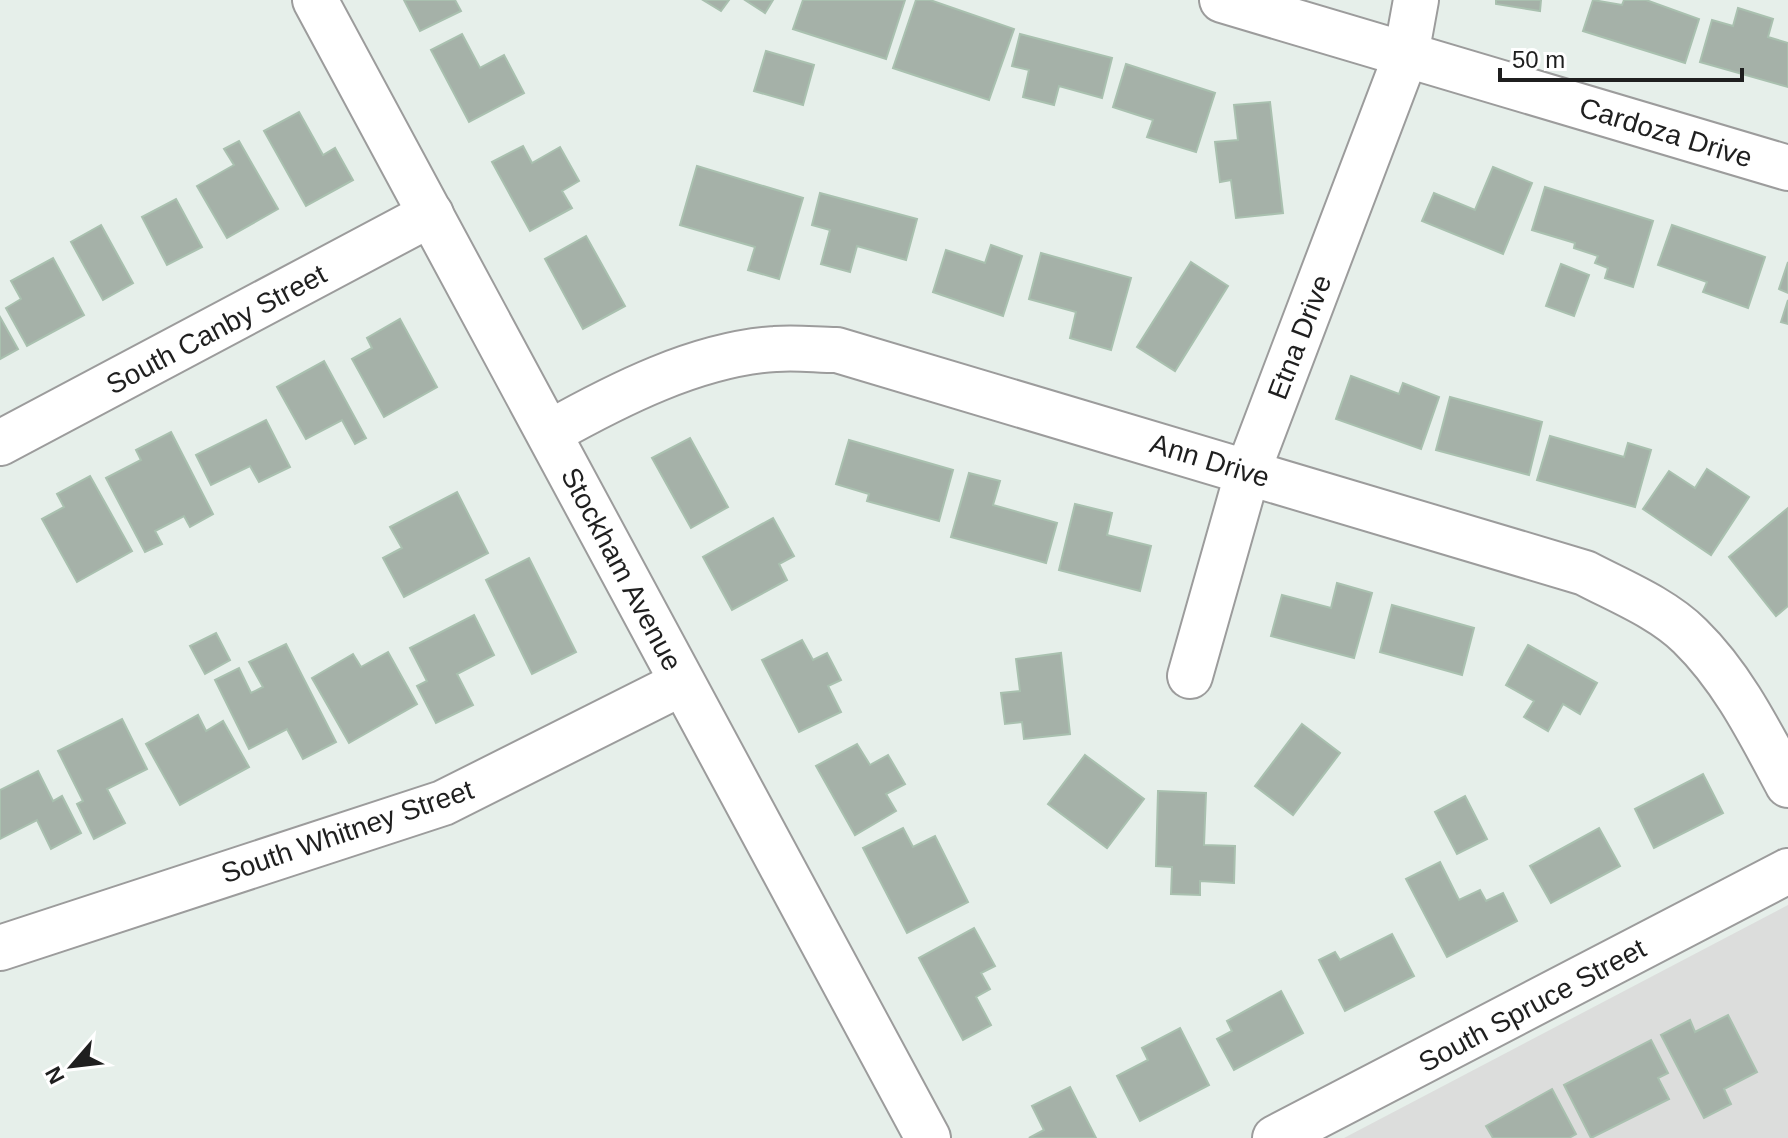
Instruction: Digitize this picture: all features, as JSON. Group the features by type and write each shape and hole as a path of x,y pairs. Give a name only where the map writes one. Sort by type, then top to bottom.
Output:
{"street":[{"name":"Stockham Avenue","path":"315,0 928,1138"},
{"name":"Cardoza Drive","path":"1222,0 1788,168"},
{"name":"Etna Drive","path":"1190,676 1248,471 1406,55 1416,0"},
{"name":"South Canby Street","path":"0,443 431,214"},
{"name":"Ann Drive","path":"549,433 601,404 724,357 775,349 837,350 1585,573 1642,603 1689,634 1727,679 1788,785"},
{"name":"South Whitney Street","path":"0,948 443,803 682,683"},
{"name":"South Spruce Street","path":"1275,1138 1788,871"}],"shaded area":[{"path":"1788,905 1788,1138 1344,1138"}],"building":[{"path":"404,0 455,0 461,11 420,31"},
{"path":"703,0 729,0 721,11"},
{"path":"745,0 773,0 765,13"},
{"path":"803,0 905,0 886,59 793,29"},
{"path":"916,0 930,0 1014,29 989,100 893,68"},
{"path":"1496,0 1541,0 1540,11 1496,4"},
{"path":"1593,0 1622,5 1624,0 1646,0 1699,19 1685,63 1583,31"},
{"path":"1738,8 1773,19 1768,37 1788,43 1788,87 1700,62 1712,20 1733,26"},
{"path":"462,34 480,68 504,55 524,93 469,122 431,50"},
{"path":"1020,34 1112,58 1102,98 1059,86 1054,105 1023,97 1029,70 1012,66"},
{"path":"766,51 814,65 803,105 754,91"},
{"path":"1126,64 1215,93 1196,152 1147,137 1153,120 1113,107"},
{"path":"1270,102 1283,213 1236,218 1231,180 1220,182 1215,142 1238,140 1234,105"},
{"path":"299,112 323,155 335,148 353,180 306,206 264,131"},
{"path":"239,141 278,209 227,238 197,186 234,165 224,149"},
{"path":"523,146 532,163 560,147 579,181 562,191 572,208 530,231 492,162"},
{"path":"697,166 803,198 779,279 748,270 755,247 680,225"},
{"path":"1493,167 1532,183 1503,254 1422,221 1434,193 1475,210"},
{"path":"1545,187 1653,221 1633,287 1605,278 1608,268 1595,263 1598,256 1574,248 1575,243 1532,230"},
{"path":"820,193 917,219 906,260 857,246 850,272 821,264 830,230 812,225"},
{"path":"176,199 202,247 167,265 142,217"},
{"path":"101,225 133,283 103,300 71,242"},
{"path":"1672,225 1765,257 1748,308 1703,292 1707,282 1658,265"},
{"path":"586,236 625,306 583,329 545,259"},
{"path":"991,245 1022,256 1003,316 933,292 946,250 985,263"},
{"path":"1041,253 1131,278 1111,350 1070,338 1076,312 1029,299"},
{"path":"53,258 84,315 27,346 6,308 21,299 11,281"},
{"path":"1191,262 1228,286 1175,371 1137,347"},
{"path":"1788,262 1788,293 1779,289"},
{"path":"1561,264 1589,275 1574,316 1546,306"},
{"path":"1788,300 1788,324 1781,322"},
{"path":"0,317 18,349 0,359"},
{"path":"400,319 437,387 384,417 352,359 372,348 367,338"},
{"path":"324,361 366,438 355,444 342,420 306,439 277,387"},
{"path":"1351,376 1399,394 1403,383 1439,397 1421,449 1336,419"},
{"path":"1450,397 1542,422 1529,475 1436,450"},
{"path":"266,420 290,467 259,482 250,466 211,485 196,455"},
{"path":"171,432 213,514 190,527 184,516 155,531 162,544 145,552 106,478 141,460 136,450"},
{"path":"1550,436 1624,457 1628,443 1651,450 1635,507 1537,480"},
{"path":"690,438 728,507 691,528 652,458"},
{"path":"849,440 953,470 939,521 867,501 869,494 836,484"},
{"path":"1707,469 1749,497 1711,555 1643,509 1669,471 1695,488"},
{"path":"969,473 1000,481 993,505 1057,523 1046,563 951,537"},
{"path":"90,476 132,551 77,582 42,519 64,507 57,494"},
{"path":"457,492 488,553 404,597 383,558 402,548 390,527"},
{"path":"1075,504 1112,513 1107,535 1151,546 1140,591 1059,570"},
{"path":"1788,508 1788,606 1776,616 1729,557"},
{"path":"773,518 794,556 779,564 787,580 732,610 703,557"},
{"path":"529,558 576,652 532,674 486,580"},
{"path":"1337,583 1372,593 1354,658 1271,636 1282,595 1331,608"},
{"path":"1392,605 1474,628 1462,675 1380,652"},
{"path":"474,615 494,655 457,674 473,705 436,723 417,686 427,681 410,648"},
{"path":"216,633 230,660 205,674 190,646"},
{"path":"802,640 813,660 827,653 841,680 828,686 841,712 799,732 762,660"},
{"path":"286,644 336,742 303,759 287,729 249,749 215,680 239,668 251,693 263,687 249,662"},
{"path":"1528,645 1597,683 1580,714 1563,704 1548,731 1524,717 1534,701 1506,685"},
{"path":"388,652 417,704 349,743 312,678 353,654 361,667"},
{"path":"1061,653 1070,734 1024,739 1022,722 1005,724 1001,693 1020,691 1016,659"},
{"path":"198,715 206,731 223,721 249,767 180,805 146,744"},
{"path":"122,719 147,769 107,789 125,823 94,839 77,804 83,801 58,751"},
{"path":"1302,724 1340,753 1293,815 1255,786"},
{"path":"857,744 870,765 888,755 905,784 886,794 896,811 855,835 816,766"},
{"path":"1085,755 1144,799 1107,848 1048,804"},
{"path":"38,771 53,801 62,796 81,833 51,849 37,820 0,839 0,790"},
{"path":"1703,774 1723,813 1654,848 1635,809"},
{"path":"1158,791 1206,793 1204,845 1235,846 1234,883 1200,881 1200,895 1171,894 1172,867 1156,866"},
{"path":"1465,796 1487,839 1457,854 1435,812"},
{"path":"903,828 913,847 935,836 968,902 907,933 863,848"},
{"path":"1599,828 1620,866 1551,903 1530,866"},
{"path":"1440,862 1459,900 1480,890 1486,901 1503,893 1517,921 1447,957 1406,879"},
{"path":"974,928 995,966 981,973 990,989 976,997 991,1025 963,1040 919,958"},
{"path":"1392,934 1414,976 1345,1011 1319,960 1335,952 1340,960"},
{"path":"1281,991 1303,1033 1234,1070 1217,1039 1232,1031 1227,1021"},
{"path":"1728,1015 1757,1072 1724,1089 1731,1104 1704,1118 1661,1035 1690,1020 1695,1032"},
{"path":"1180,1028 1209,1085 1140,1121 1117,1076 1148,1060 1142,1048"},
{"path":"1651,1040 1668,1073 1658,1078 1669,1099 1591,1138 1564,1085"},
{"path":"1070,1087 1096,1138 1029,1138 1044,1130 1032,1106"},
{"path":"1552,1089 1576,1134 1569,1138 1493,1138 1486,1126"}]}
